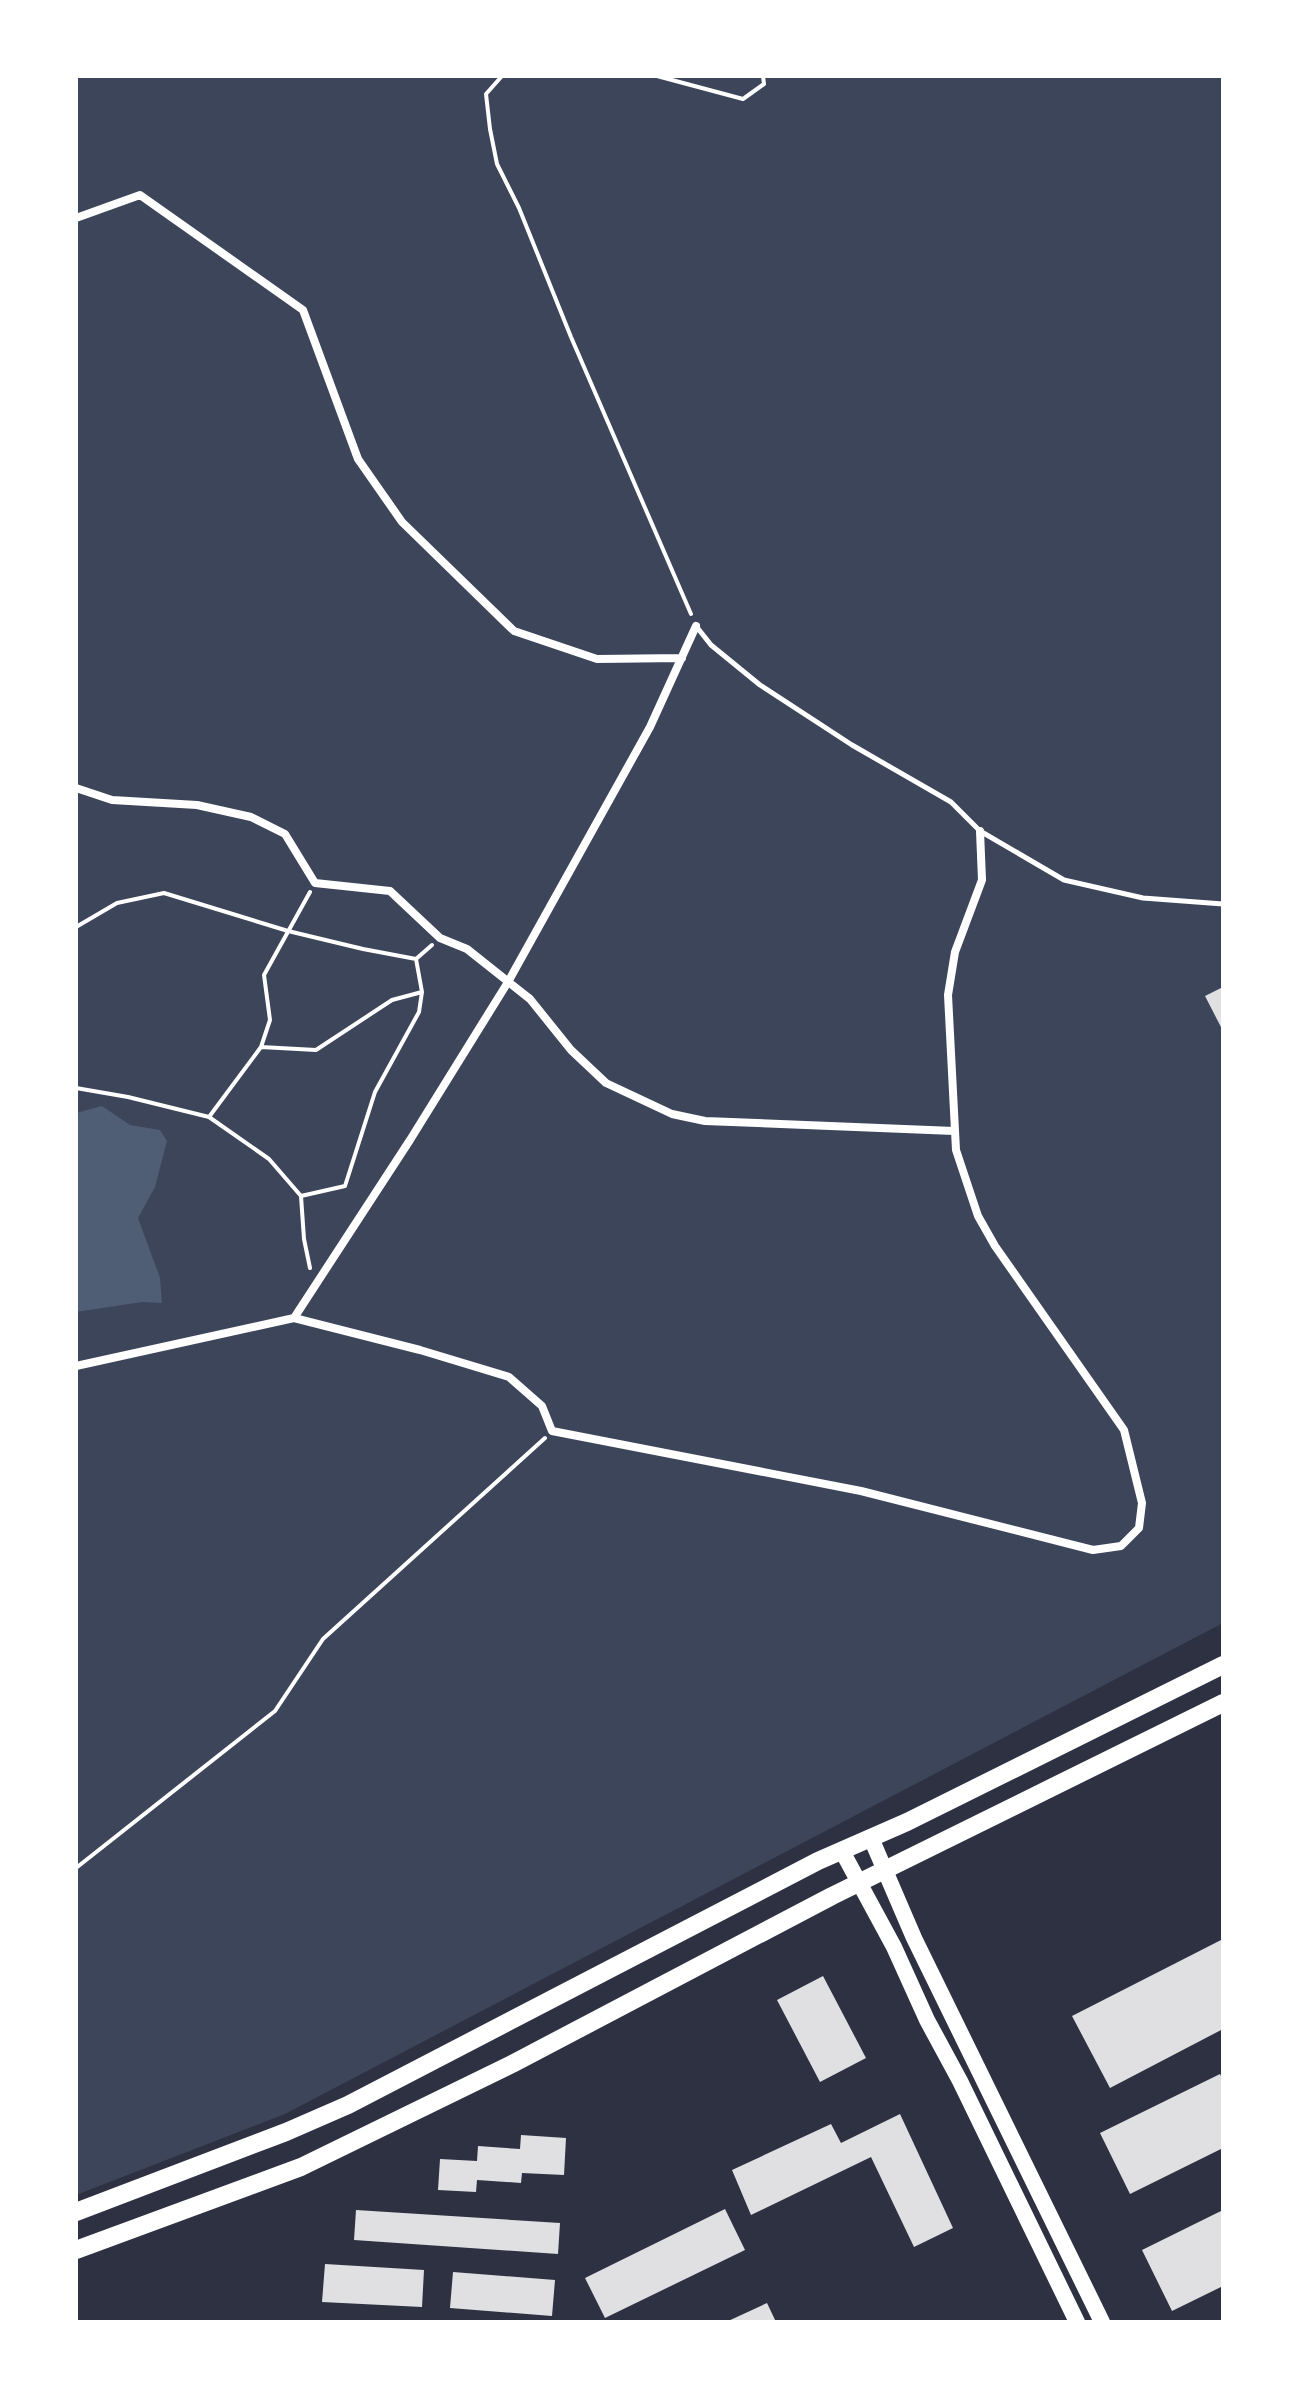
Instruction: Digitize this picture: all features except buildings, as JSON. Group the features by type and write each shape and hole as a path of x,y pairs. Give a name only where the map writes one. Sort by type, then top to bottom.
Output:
{"highway":[{"path":"76,2212 286,2132 348,2105 663,1941 1223,1665"},
{"path":"76,2250 301,2167 512,2064 859,1882 1223,1703"}],"main road":[{"path":"871,1838 914,1938 1102,2322"},
{"path":"842,1851 894,1947 1077,2322"}],"street":[{"path":"76,218 140,195 303,310 358,459 402,522 514,631 597,659 682,658"},
{"path":"294,1318 508,982 650,727 696,626"},
{"path":"76,788 112,800 197,805 251,817 285,834 315,883 390,891 440,938 467,949 530,999 571,1050 606,1083 672,1114 705,1121 954,1131"},
{"path":"76,1366 294,1318 420,1350 509,1377 542,1406 552,1431 861,1491 1093,1550 1121,1546 1139,1528 1142,1503 1124,1430 995,1246 978,1216 956,1150 948,995 955,952 982,880 980,831"}],"lane":[{"path":"696,626 711,645 760,685 852,745 951,802 980,831 1064,880 1143,898 1223,904"}],"path":[{"path":"502,76 486,94 497,164 519,208 571,337 696,626"},
{"path":"657,76 743,99 764,84 763,76"},
{"path":"209,1117 261,1047 270,1020 264,975 315,883"},
{"path":"76,927 117,903 164,893 288,931 416,959"},
{"path":"416,959 440,938"},
{"path":"301,1196 345,1186 375,1092 419,1012 422,992 416,959"},
{"path":"261,1047 316,1050 392,1000 422,992"},
{"path":"76,1088 209,1117 269,1159 301,1196 304,1239 314,1286"},
{"path":"76,1868 275,1711 323,1639 552,1431"}],"shaded area":[{"path":"76,76 1223,76 1223,1623 285,2114 76,2195"},
{"path":"102,1106 130,1125 160,1130 167,1141 155,1187 138,1218 160,1278 162,1303 142,1302 76,1312 76,1113"}]}
